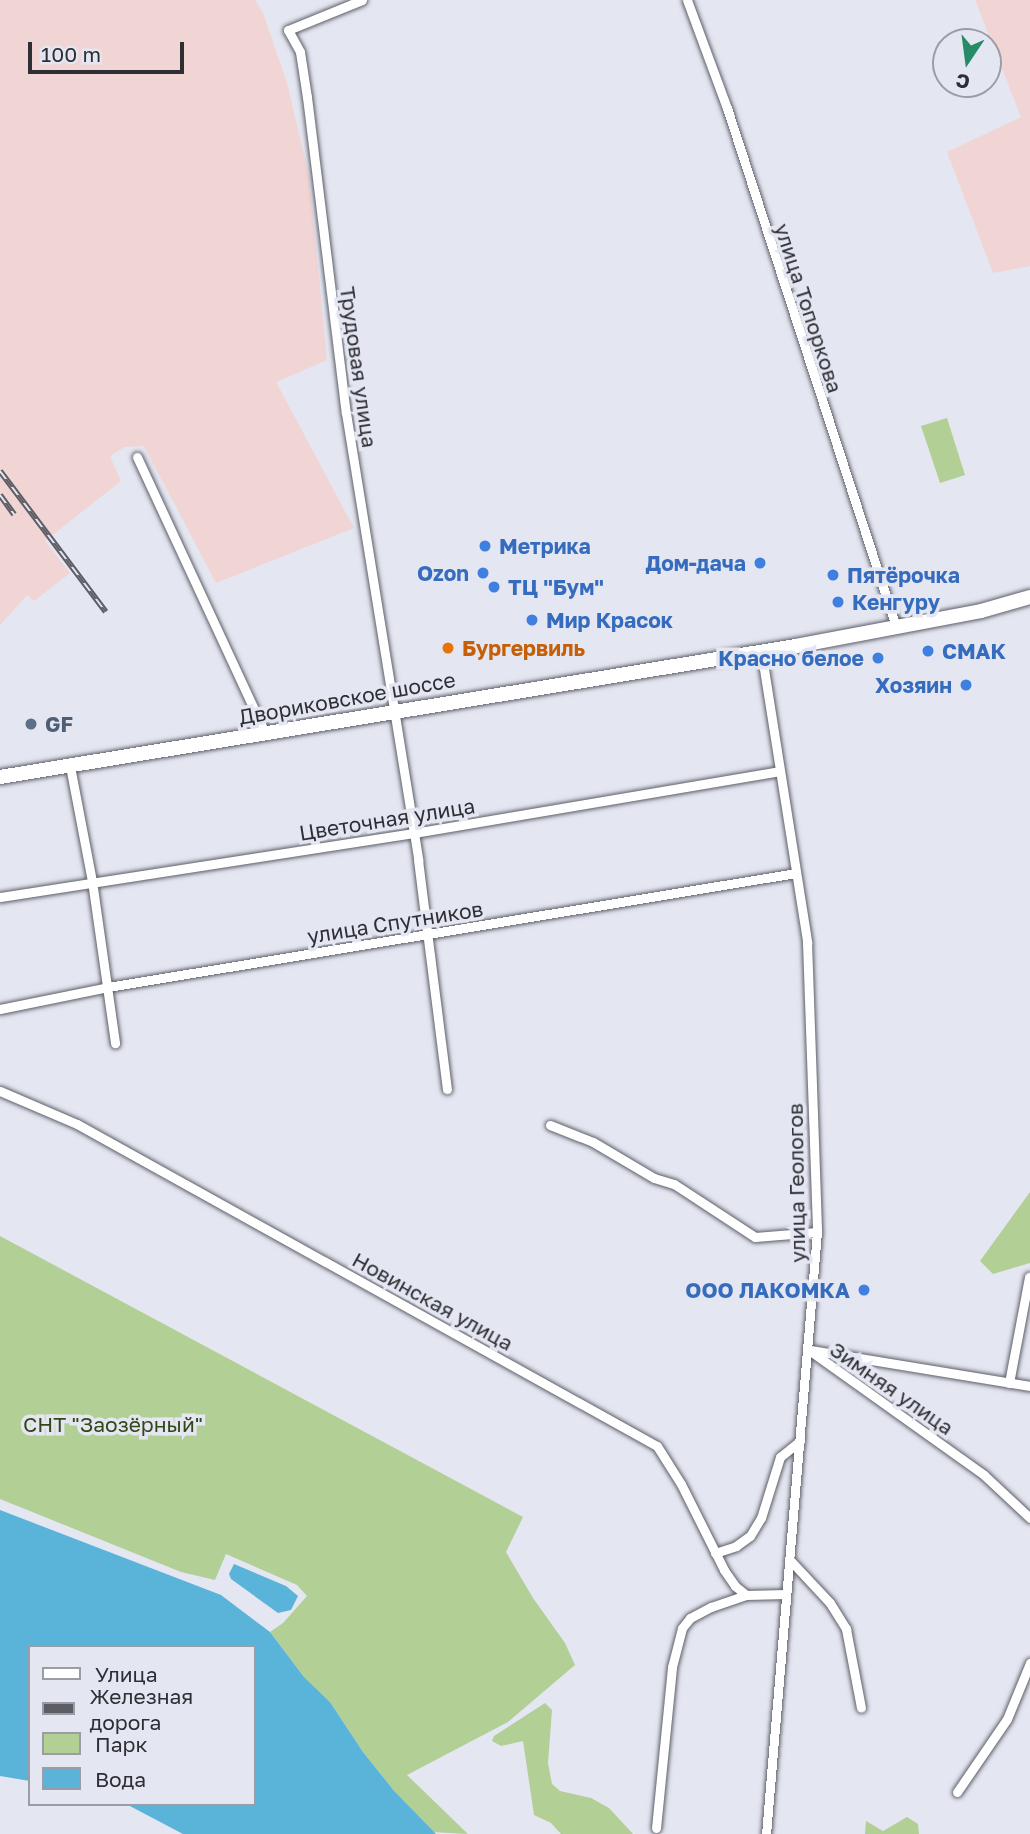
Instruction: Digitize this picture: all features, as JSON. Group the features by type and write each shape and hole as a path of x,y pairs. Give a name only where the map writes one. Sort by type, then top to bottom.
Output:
{"main road":[{"name":"Двориковское шоссе","path":"0,777 896,627 981,611 1030,597"}],"street":[{"name":"Трудовая улица","path":"362,0 288,30 300,52 307,97 346,413 414,833 447,1088"},
{"name":"улица Топоркова","path":"687,0 727,108 896,627"},
{"path":"137,457 265,733"},
{"name":"улица Геологов","path":"761,650 807,942 817,1232 766,1834"},
{"path":"70,766 92,881 115,1043"},
{"name":"Цветочная улица","path":"0,897 414,833 779,771"},
{"name":"улица Спутников","path":"0,1009 108,987 796,873"},
{"name":"Новинская улица","path":"0,1091 77,1124 657,1446 681,1484 715,1553 735,1586 746,1595"},
{"path":"550,1125 593,1142 654,1178 674,1184 755,1237 817,1232"},
{"path":"1009,1383 1029,1277"},
{"name":"Зимняя улица","path":"809,1350 1030,1386"},
{"name":"Зимняя улица","path":"809,1350 984,1475 1030,1518"},
{"path":"715,1553 736,1546 750,1536 761,1518 780,1457 800,1441"},
{"path":"789,1559 830,1603 846,1629 861,1708"},
{"path":"656,1828 672,1667 682,1628 690,1618 711,1607 746,1595 786,1594"},
{"path":"957,1792 1007,1719 1030,1662"}],"shaded area":[{"path":"0,0 255,0 263,13 287,83 309,176 327,360 276,382 354,528 216,583 144,446 125,447 110,456 121,481 45,541 70,573 34,601 27,595 0,625"},
{"path":"975,0 1030,0 1030,266 993,273 947,152 1021,117 1002,69 1002,28 986,28"}],"green space":[{"path":"947,418 965,475 940,483 921,426"},
{"path":"1030,1192 1030,1263 993,1274 980,1261"},
{"name":"СНТ \"Заозёрный\"","path":"0,1236 523,1517 506,1552 533,1598 565,1643 575,1665 508,1722 407,1775 468,1834 412,1831 395,1792 363,1752 330,1702 304,1677 270,1632 283,1623 307,1596 297,1585 226,1554 215,1580 181,1572 0,1499"},
{"path":"545,1703 552,1710 548,1763 552,1784 560,1791 591,1798 609,1808 633,1834 561,1834 551,1823 534,1815 523,1741 501,1746 492,1741 494,1736"},
{"path":"907,1817 918,1824 919,1834 865,1834 866,1821 883,1831"}],"water":[{"path":"0,1510 221,1595 270,1632 304,1677 330,1702 363,1752 395,1792 436,1834 183,1834 130,1806 256,1806 256,1645 28,1645 28,1781 0,1776"},
{"path":"234,1564 286,1586 298,1596 291,1610 278,1613 231,1579 229,1574"}],"railway":[{"path":"0,471 106,612"},
{"path":"0,495 14,514"}],"place":[{"name":"Метрика","path":"485,546"},
{"name":"Дом-дача","path":"760,563"},
{"name":"Ozon","path":"483,573"},
{"name":"Пятёрочка","path":"833,575"},
{"name":"ТЦ \"Бум\"","path":"494,587"},
{"name":"Кенгуру","path":"838,602"},
{"name":"Мир Красок","path":"532,620"},
{"name":"Бургервиль","path":"448,648"},
{"name":"СМАК","path":"928,651"},
{"name":"Красно белое","path":"878,658"},
{"name":"Хозяин","path":"966,685"},
{"name":"GF","path":"31,724"},
{"name":"ООО ЛАКОМКА","path":"864,1290"}]}
